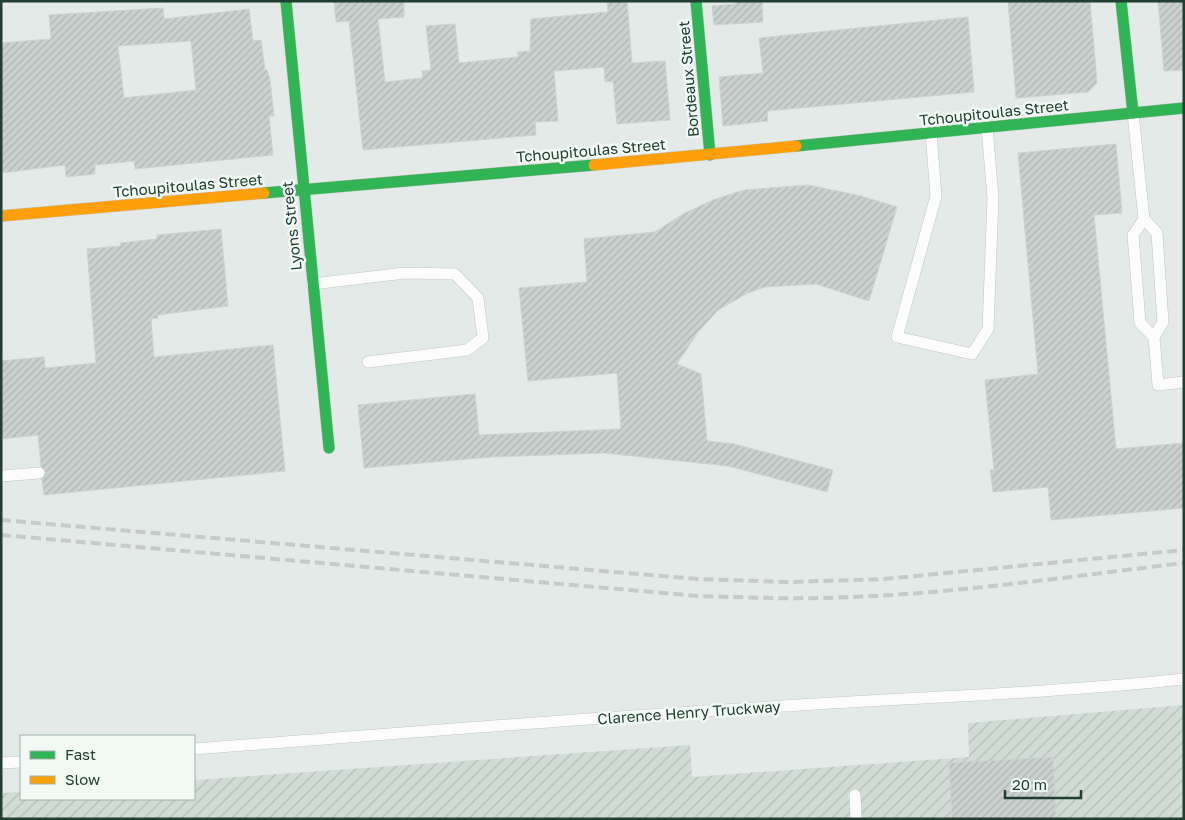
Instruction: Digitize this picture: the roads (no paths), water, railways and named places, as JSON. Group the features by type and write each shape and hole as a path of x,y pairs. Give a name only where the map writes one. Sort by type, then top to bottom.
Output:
{"street":[{"name":"Lyons Street","path":"286,1 329,448"},
{"name":"Bordeaux Street","path":"696,1 710,155"},
{"path":"1121,1 1132,113"},
{"name":"Tchoupitoulas Street","path":"1,216 710,155 1184,108"}],"lane":[{"path":"1132,113 1144,219 1157,233 1163,322 1154,337 1158,384 1184,382"},
{"path":"931,133 936,196 897,337 972,354 988,329 993,198 988,127"},
{"path":"1144,219 1133,235 1140,323 1154,337"},
{"path":"312,284 405,273 454,274 478,298 483,338 467,350 368,362"},
{"path":"1,476 39,473"},
{"name":"Clarence Henry Truckway","path":"195,749 658,714 985,693 1076,690 1184,679"},
{"path":"1,763 20,762"},
{"path":"855,795 856,819"}],"railway":[{"path":"1,520 697,579 790,582 884,579 1184,550"},
{"path":"1,535 698,596 758,598 819,598 910,594 1184,563"}]}
